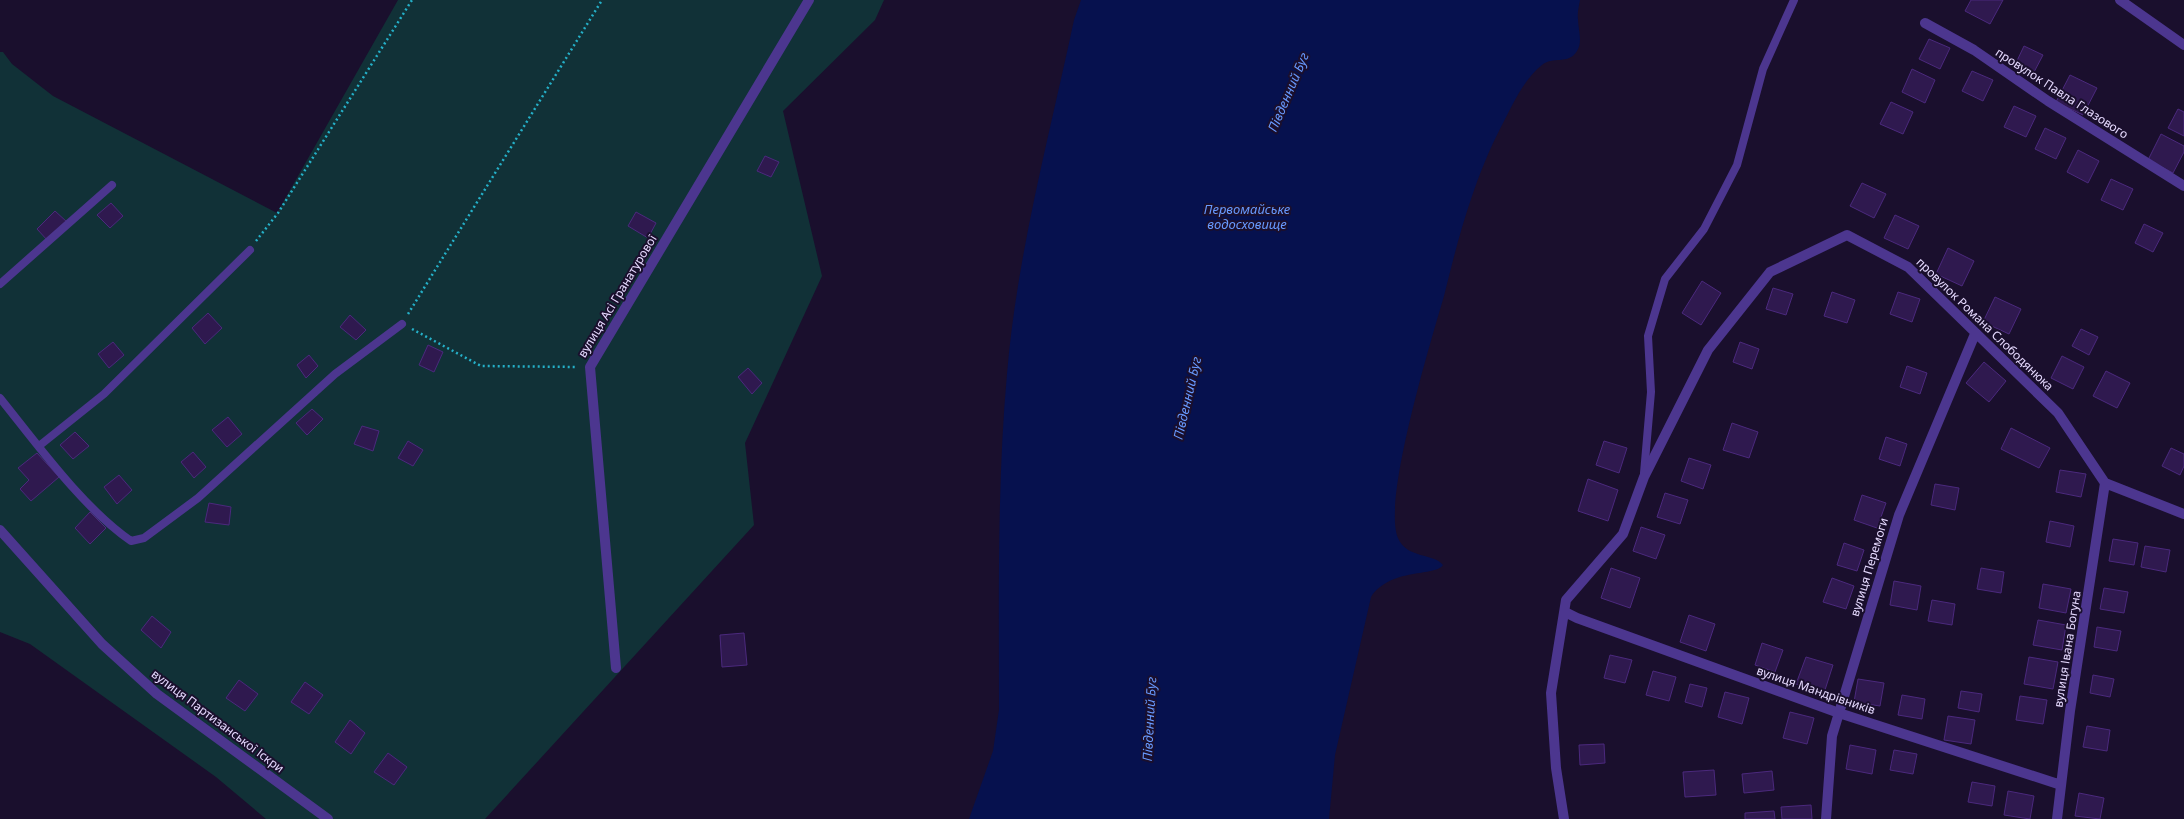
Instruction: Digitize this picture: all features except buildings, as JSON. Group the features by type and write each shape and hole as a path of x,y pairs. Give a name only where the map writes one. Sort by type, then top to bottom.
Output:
{"street":[{"name":"вулиця Асі Гранатурової","path":"616,668 590,367 809,0"},
{"path":"2120,0 2184,45"},
{"name":"провулок Павла Глазового","path":"1925,23 1974,50 2048,101 2184,186"},
{"name":"провулок Романа Слободянюка","path":"1564,819 1556,768 1551,693 1566,600 1623,534 1644,477 1708,350 1770,272 1847,235 1908,267 1975,334 2058,413 2105,483"},
{"name":"вулиця Перемоги","path":"1826,819 1832,736 1899,515 1975,334"},
{"path":"2105,483 2184,514"},
{"name":"вулиця Івана Богуна","path":"2057,819 2070,711 2105,483"},
{"name":"вулиця Партизанської Іскри","path":"0,530 102,644 157,694 328,819"},
{"name":"вулиця Мандрівників","path":"1565,612 1577,618 1839,713 2061,785"}],"lane":[{"path":"1644,477 1651,392 1648,336 1665,279 1704,228 1737,164 1763,69 1794,0"},
{"path":"0,284 112,185"},
{"path":"39,446 104,394 250,250"},
{"path":"0,398 68,481 118,532 131,541 144,538 198,498 334,374 402,324"}],"path":[{"path":"250,250 278,213 412,0"},
{"path":"590,367 481,366 402,324 602,0"}],"green space":[{"path":"398,0 884,0 875,20 783,111 822,276 745,443 754,525 485,819 266,819 216,777 30,644 0,632 0,52 3,52 12,64 53,96 277,213"}],"water":[{"name":"Первомайське водосховище","path":"1081,0 1580,0 1578,14 1580,44 1577,51 1570,58 1546,62 1535,71 1518,94 1488,154 1463,223 1410,420 1402,457 1395,519 1398,538 1402,545 1414,553 1439,561 1443,565 1439,569 1412,574 1390,581 1371,597 1335,755 1329,819 969,819 993,751 999,710 1000,500 1007,374 1018,285 1035,196 1074,20"}],"water label":[{"name":"Південний Буг","path":"1288,92"},
{"name":"Південний Буг","path":"1187,398"},
{"name":"Південний Буг","path":"1149,719"}]}
